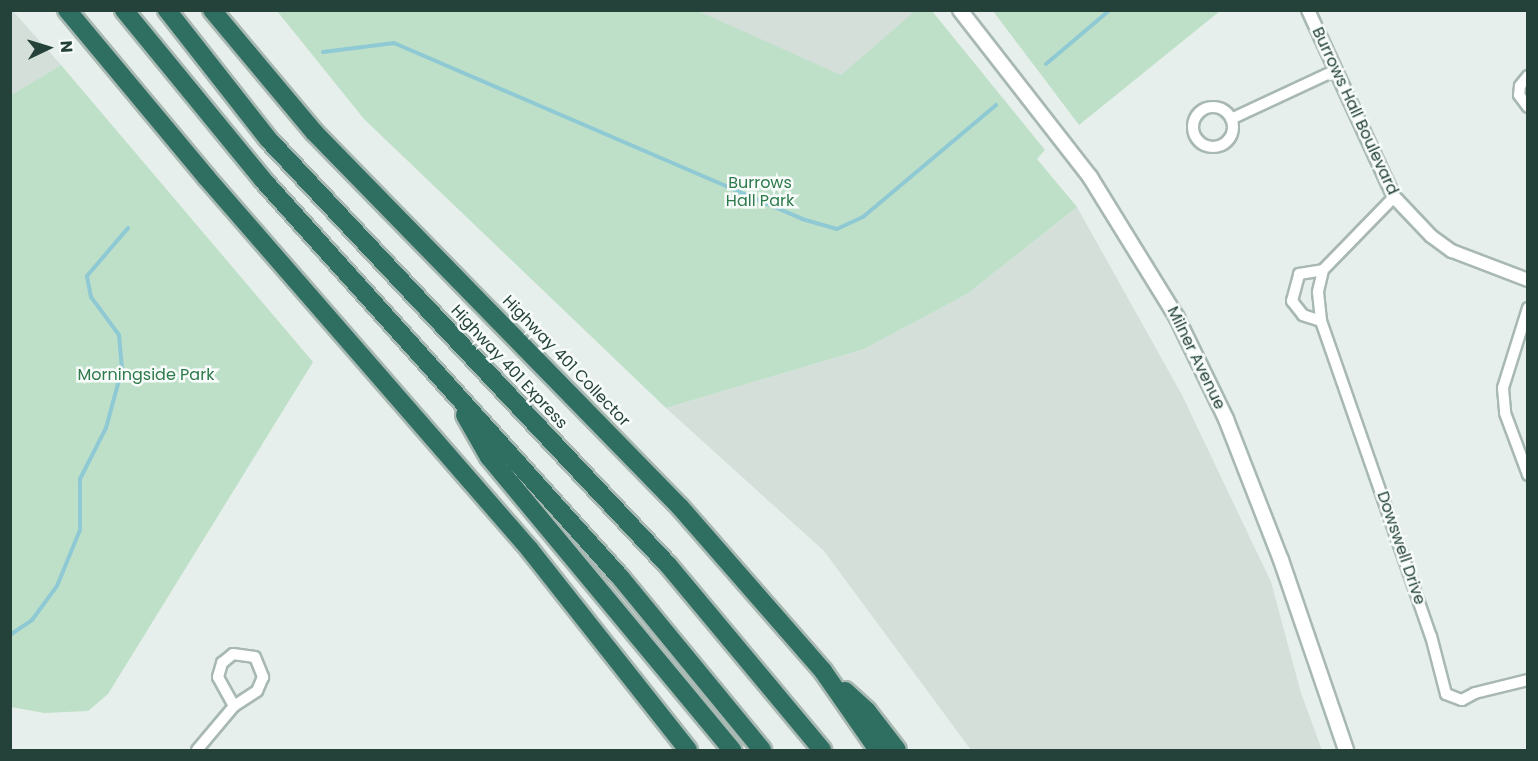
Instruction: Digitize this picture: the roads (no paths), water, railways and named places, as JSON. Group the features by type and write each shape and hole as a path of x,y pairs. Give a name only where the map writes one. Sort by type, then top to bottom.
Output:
{"highway":[{"path":"67,10 206,177 530,550 688,750"},
{"path":"124,10 263,180 620,577 762,750"},
{"name":"Highway 401 Express","path":"167,10 268,140 668,565 822,750"},
{"name":"Highway 401 Collector","path":"212,10 314,132 680,507 823,671 878,750"},
{"path":"448,385 489,457 732,750"},
{"path":"823,671 867,711 897,750"}],"main road":[{"name":"Milner Avenue","path":"960,10 1090,177 1177,318 1226,419 1281,560 1346,750"}],"street":[{"name":"Burrows Hall Boulevard","path":"1308,10 1394,197 1431,236 1452,250 1527,280"},
{"path":"1231,119 1336,70"},
{"path":"1527,76 1520,86 1519,95 1527,106"},
{"path":"1321,321 1303,315 1292,301 1299,274 1323,270 1394,197"},
{"name":"Dowswell Drive","path":"1323,270 1318,292 1321,321 1431,636 1446,694 1462,700 1475,693 1527,680"},
{"path":"1527,308 1503,388 1505,413 1527,475"},
{"path":"197,750 234,706 261,685 263,670 248,654 227,657 219,669 220,684 234,706"}],"waterway":[{"path":"1046,64 1110,10"},
{"path":"323,52 394,43 802,219 837,229 863,217 996,105"},
{"path":"10,635 32,620 57,586 80,530 80,479 106,428 122,369 119,335 91,297 87,276 128,228"}],"park label":[{"name":"Burrows Hall Park","path":"760,192"},
{"name":"Morningside Park","path":"146,375"}]}
